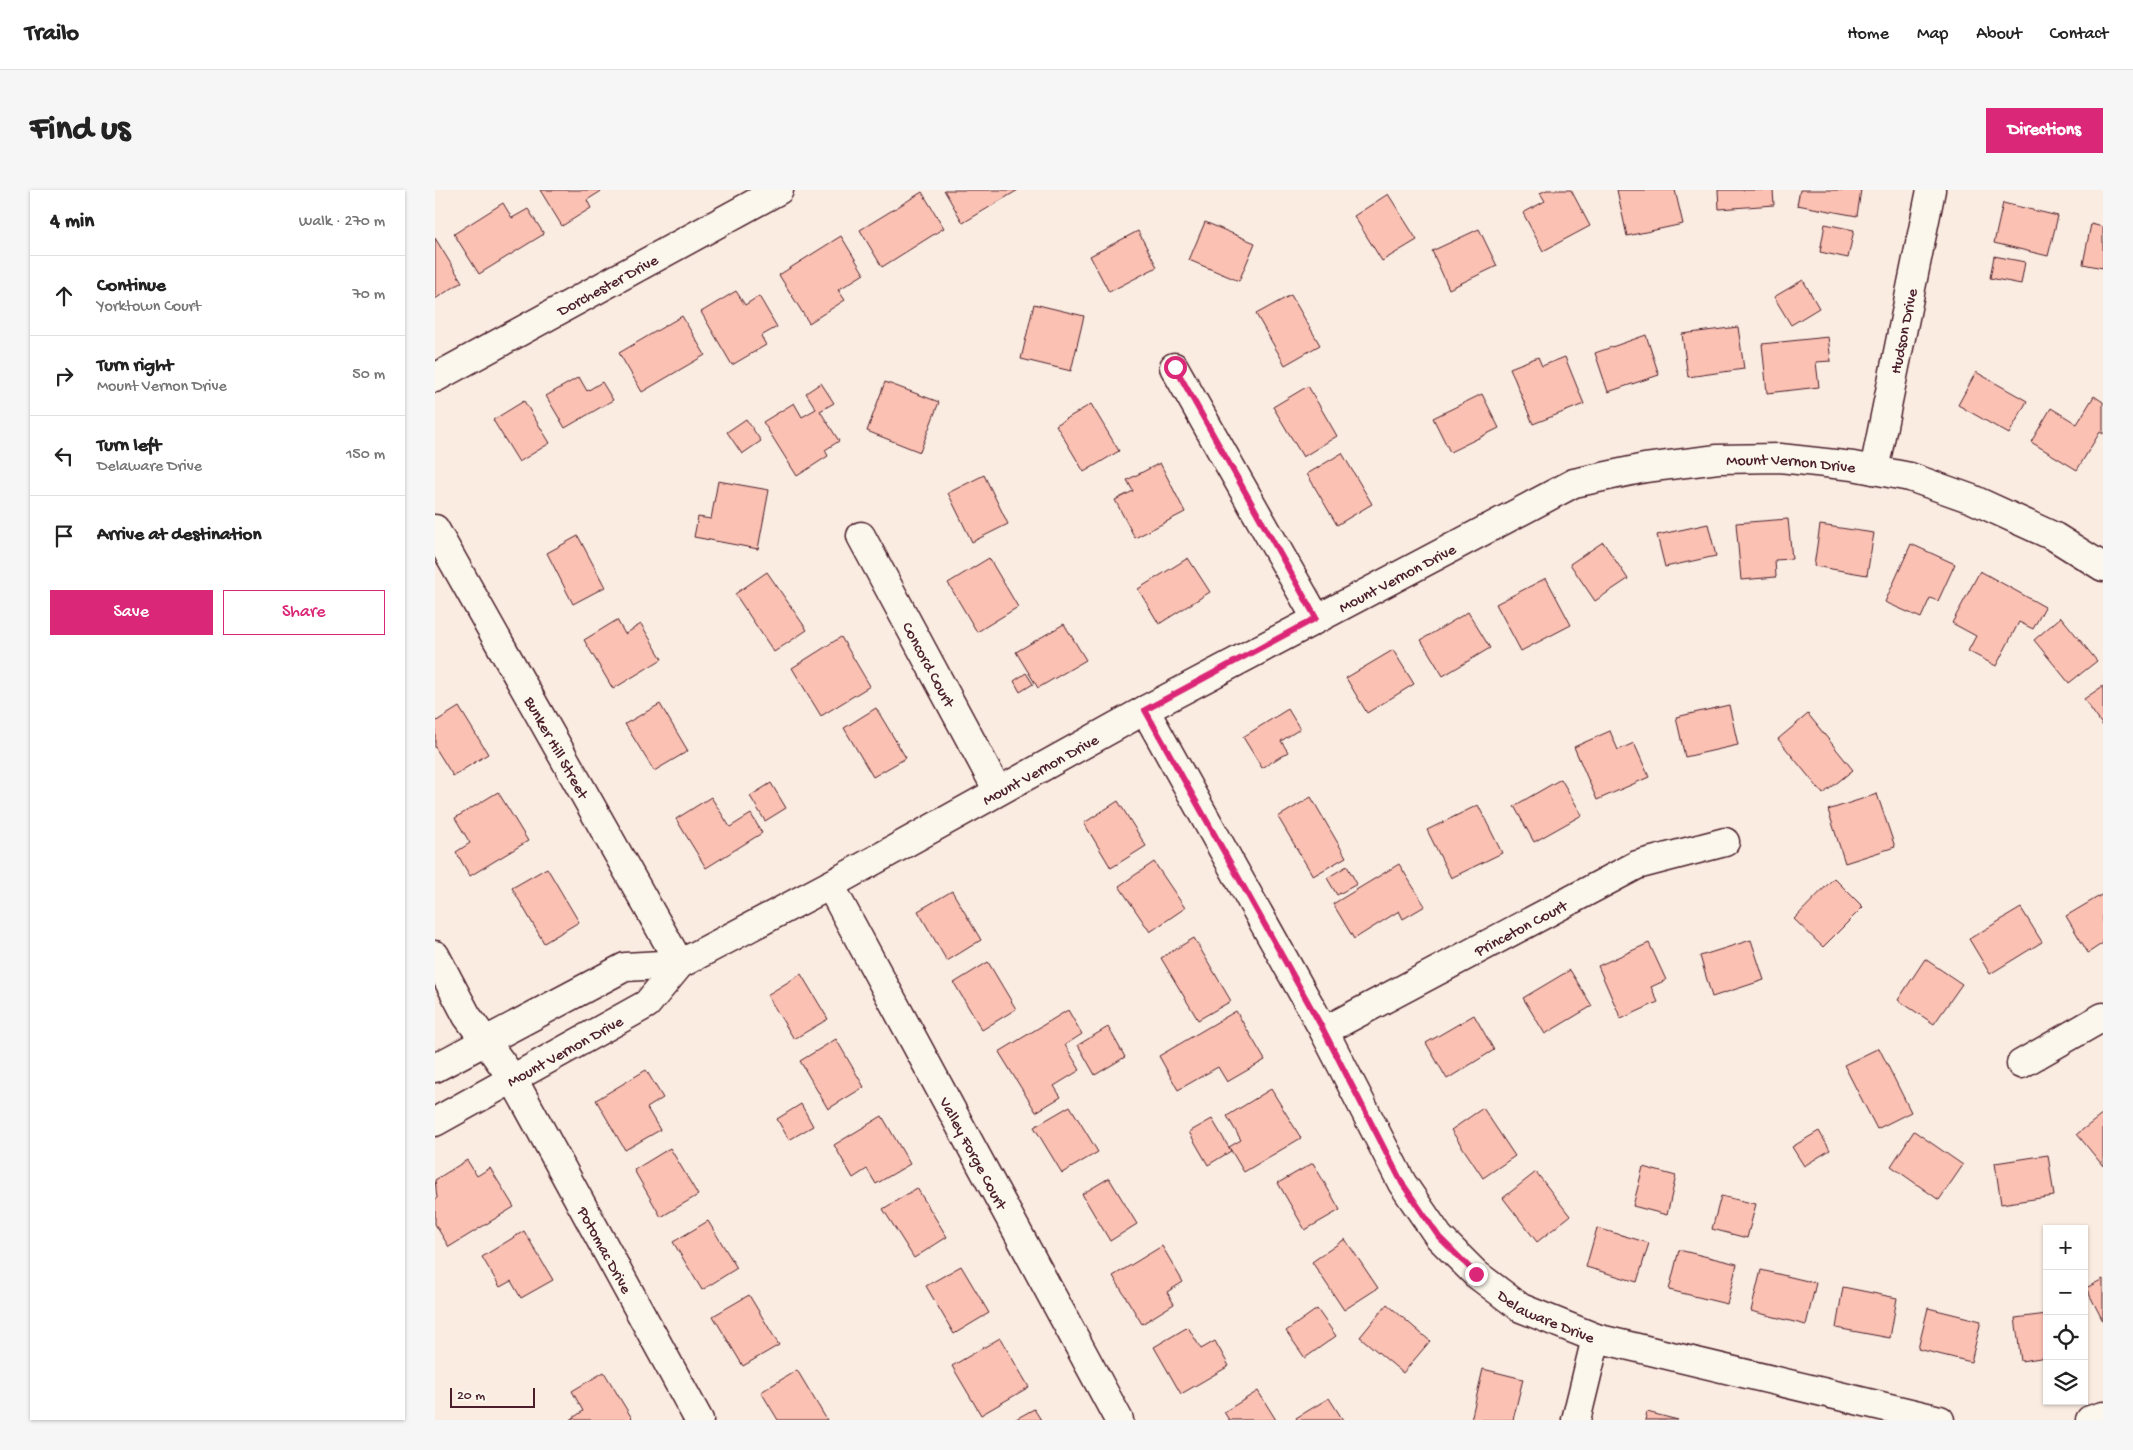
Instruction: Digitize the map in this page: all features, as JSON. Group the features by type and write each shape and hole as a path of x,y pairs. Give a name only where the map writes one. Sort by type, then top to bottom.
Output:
{"street":[{"name":"Dorchester Drive","path":"435,378 779,190"},
{"name":"Hudson Drive","path":"1874,470 1931,190"},
{"path":"1175,367 1316,618"},
{"name":"Mount Vernon Drive","path":"435,1122 647,1004 680,964 830,886 1145,710 1573,483 1645,468 1718,459 1780,458 1853,466 1910,476 1972,499 2055,537 2103,568"},
{"name":"Bunker Hill Street","path":"435,531 680,964"},
{"name":"Concord Court","path":"861,536 998,791"},
{"name":"Delaware Drive","path":"1145,710 1324,1031 1402,1183 1439,1237 1476,1274 1521,1308 1596,1338 1940,1420"},
{"name":"Princeton Court","path":"1324,1031 1637,865 1725,842"},
{"name":"Valley Forge Court","path":"830,886 1119,1420"},
{"name":"Potomac Drive","path":"435,956 467,1016 513,1079 699,1420"},
{"name":"Mount Vernon Drive","path":"435,1068 625,967 680,964"},
{"path":"2021,1064 2103,1017"},
{"path":"1576,1420 1596,1338"},
{"path":"2090,1420 2103,1416"}],"building":[{"path":"540,190 603,190 587,200 591,208 562,226"},
{"path":"944,190 1018,190 963,223"},
{"path":"1547,190 1571,190 1590,226 1543,251 1523,213 1545,201 1540,193"},
{"path":"1617,190 1675,190 1683,224 1627,236"},
{"path":"1718,190 1773,190 1774,205 1719,209"},
{"path":"1800,190 1861,190 1857,216 1797,205"},
{"path":"922,192 944,228 882,267 860,230"},
{"path":"1388,194 1417,240 1382,261 1354,216"},
{"path":"503,203 512,218 528,209 544,234 479,274 454,234"},
{"path":"2003,203 2058,216 2048,256 1994,243"},
{"path":"1205,222 1255,243 1239,281 1189,260"},
{"path":"1825,224 1854,230 1848,258 1820,252"},
{"path":"2091,224 2103,227 2103,268 2083,264"},
{"path":"1479,229 1497,266 1449,289 1432,251"},
{"path":"1138,231 1157,267 1109,292 1090,256"},
{"path":"841,236 864,274 838,290 845,300 809,323 779,275"},
{"path":"435,238 462,282 435,299"},
{"path":"1994,256 2025,262 2021,284 1990,278"},
{"path":"1803,280 1819,308 1791,325 1774,297"},
{"path":"736,291 745,305 759,296 777,327 761,336 766,345 732,365 701,312"},
{"path":"1291,295 1320,345 1285,365 1256,314"},
{"path":"1034,304 1084,316 1071,371 1021,359"},
{"path":"682,316 705,355 642,392 619,353"},
{"path":"1738,327 1744,369 1688,377 1682,334"},
{"path":"1646,335 1659,375 1608,392 1595,353"},
{"path":"1828,337 1831,361 1816,362 1819,387 1767,393 1762,344"},
{"path":"1538,357 1542,366 1565,357 1584,404 1533,424 1510,368"},
{"path":"1976,372 2027,401 2009,434 1958,405"},
{"path":"579,377 587,391 602,382 613,400 565,428 546,396"},
{"path":"885,382 939,402 920,452 867,431"},
{"path":"821,383 834,403 820,411 839,441 825,450 828,456 797,476 763,422 794,403 802,417 816,409 806,393"},
{"path":"1308,386 1337,436 1303,457 1273,407"},
{"path":"1482,394 1499,428 1450,452 1433,418"},
{"path":"2094,396 2103,402 2103,434 2100,432 2077,470 2031,442 2051,408 2077,424"},
{"path":"524,401 550,443 519,462 493,420"},
{"path":"1091,404 1119,451 1084,472 1056,425"},
{"path":"746,419 761,441 742,454 727,432"},
{"path":"1342,453 1372,504 1337,525 1307,474"},
{"path":"1160,463 1185,512 1135,538 1115,500 1133,491 1127,480"},
{"path":"984,475 1008,524 972,542 948,493"},
{"path":"718,481 769,490 758,549 694,537 698,517 711,519"},
{"path":"1788,519 1792,559 1775,560 1776,577 1741,580 1736,523"},
{"path":"1708,524 1716,556 1665,567 1657,535"},
{"path":"1820,525 1874,533 1867,575 1814,566"},
{"path":"578,536 605,587 573,604 547,553"},
{"path":"1603,542 1628,579 1595,601 1570,564"},
{"path":"1911,544 1955,564 1938,601 1930,598 1921,618 1885,602"},
{"path":"989,558 1018,607 977,632 948,583"},
{"path":"1188,558 1210,592 1159,624 1138,589"},
{"path":"1980,571 2045,607 2033,629 2019,622 1996,666 1968,651 1976,636 1952,623"},
{"path":"767,572 807,630 774,652 735,594"},
{"path":"1546,578 1571,625 1521,651 1496,604"},
{"path":"1468,612 1490,648 1443,676 1421,640"},
{"path":"2061,617 2097,661 2069,683 2034,640"},
{"path":"617,620 625,634 641,624 662,659 613,689 584,640"},
{"path":"1064,624 1086,660 1038,688 1016,652"},
{"path":"841,637 870,686 821,716 792,668"},
{"path":"1393,650 1414,684 1367,713 1346,678"},
{"path":"1026,673 1033,684 1020,692 1014,681"},
{"path":"2103,686 2103,726 2084,699"},
{"path":"660,704 688,751 654,771 625,724"},
{"path":"1729,705 1738,745 1685,757 1676,717"},
{"path":"459,707 488,754 453,776 435,747 435,722"},
{"path":"876,708 906,758 873,777 844,728"},
{"path":"1288,709 1300,729 1281,741 1288,752 1262,768 1243,737"},
{"path":"1808,714 1853,770 1823,794 1778,739"},
{"path":"1610,731 1618,750 1634,743 1649,777 1597,800 1574,747"},
{"path":"1561,779 1582,815 1534,842 1514,806"},
{"path":"771,783 786,808 765,821 750,796"},
{"path":"498,792 528,841 470,876 456,852 470,843 455,818"},
{"path":"1877,794 1895,847 1845,863 1828,810"},
{"path":"711,797 730,827 751,814 762,833 706,868 676,819"},
{"path":"1311,797 1346,857 1313,876 1278,817"},
{"path":"1118,801 1146,846 1111,868 1084,823"},
{"path":"1478,805 1502,853 1451,878 1427,830"},
{"path":"1154,862 1185,908 1150,932 1119,886"},
{"path":"1399,864 1425,906 1403,919 1399,911 1354,939 1333,904"},
{"path":"1347,866 1357,884 1337,895 1327,878"},
{"path":"547,868 579,922 544,943 512,888"},
{"path":"1834,878 1863,907 1823,947 1794,919"},
{"path":"952,891 981,940 947,961 918,911"},
{"path":"2103,894 2103,943 2088,953 2066,916"},
{"path":"2021,908 2042,942 1990,974 1969,939"},
{"path":"1194,938 1231,1001 1198,1020 1161,958"},
{"path":"1751,940 1764,980 1712,997 1700,956"},
{"path":"1649,943 1666,980 1651,987 1658,1002 1621,1019 1598,966"},
{"path":"1925,959 1962,984 1934,1024 1898,1000"},
{"path":"988,962 1016,1009 982,1030 954,983"},
{"path":"1570,970 1592,1006 1545,1034 1523,998"},
{"path":"801,974 828,1019 794,1039 767,995"},
{"path":"1068,1010 1082,1034 1065,1045 1080,1070 1054,1086 1061,1097 1036,1112 999,1052"},
{"path":"1236,1011 1265,1060 1227,1082 1218,1067 1178,1090 1159,1056"},
{"path":"1474,1015 1494,1050 1447,1079 1426,1043"},
{"path":"1108,1027 1125,1057 1095,1075 1078,1045"},
{"path":"836,1039 864,1087 828,1109 800,1061"},
{"path":"1879,1048 1911,1112 1877,1129 1844,1065"},
{"path":"646,1070 663,1098 647,1108 660,1130 625,1150 596,1100"},
{"path":"1271,1089 1301,1138 1244,1172 1229,1147 1241,1140 1227,1116"},
{"path":"801,1104 813,1126 789,1140 777,1119"},
{"path":"1070,1106 1098,1152 1062,1173 1034,1127"},
{"path":"1483,1108 1515,1156 1483,1178 1451,1130"},
{"path":"2103,1114 2103,1166 2077,1134"},
{"path":"882,1116 910,1164 876,1184 867,1169 853,1178 834,1145"},
{"path":"1212,1119 1231,1151 1208,1165 1189,1132"},
{"path":"1819,1131 1830,1150 1804,1166 1792,1147"},
{"path":"1914,1131 1963,1165 1939,1200 1891,1166"},
{"path":"670,1148 698,1195 661,1217 634,1170"},
{"path":"2048,1155 2054,1196 2001,1204 1995,1163"},
{"path":"467,1160 477,1176 490,1168 514,1207 449,1247 435,1224 435,1199 437,1198 435,1180"},
{"path":"1313,1163 1340,1210 1305,1230 1278,1183"},
{"path":"1643,1167 1676,1176 1667,1215 1633,1206"},
{"path":"1536,1172 1570,1216 1537,1242 1503,1198"},
{"path":"1109,1178 1137,1224 1110,1241 1082,1194"},
{"path":"917,1188 947,1237 914,1258 883,1209"},
{"path":"1721,1196 1756,1204 1747,1238 1712,1229"},
{"path":"708,1221 737,1268 702,1290 673,1242"},
{"path":"1597,1228 1649,1243 1637,1282 1586,1267"},
{"path":"524,1231 553,1280 521,1298 511,1281 500,1287 482,1257"},
{"path":"1345,1239 1378,1288 1344,1310 1312,1262"},
{"path":"1162,1246 1183,1282 1167,1292 1174,1304 1142,1324 1113,1276"},
{"path":"1679,1250 1737,1264 1727,1304 1669,1290"},
{"path":"961,1266 989,1313 954,1334 926,1286"},
{"path":"1761,1270 1816,1283 1806,1325 1751,1311"},
{"path":"2103,1279 2103,1321 2088,1292 2088,1287"},
{"path":"1843,1287 1897,1298 1890,1338 1836,1328"},
{"path":"749,1295 779,1345 743,1366 713,1316"},
{"path":"1387,1304 1430,1341 1403,1373 1360,1337"},
{"path":"1928,1308 1981,1321 1971,1362 1918,1349"},
{"path":"1317,1309 1336,1336 1305,1358 1286,1331"},
{"path":"2043,1314 2043,1358 2021,1361 2015,1318"},
{"path":"1188,1327 1201,1349 1215,1341 1229,1366 1181,1394 1154,1347"},
{"path":"1000,1338 1029,1387 981,1415 952,1366"},
{"path":"1483,1369 1523,1379 1513,1420 1471,1420"},
{"path":"797,1370 827,1420 778,1420 761,1392"},
{"path":"604,1372 633,1420 570,1420 583,1411 572,1391"},
{"path":"1258,1391 1276,1420 1229,1420 1224,1412"},
{"path":"1329,1398 1343,1420 1297,1420 1296,1418"},
{"path":"1034,1409 1041,1420 1014,1420"},
{"path":"1647,1412 1678,1420 1645,1420"}],"route":[{"path":"1175,367 1316,618 1145,710 1324,1031 1402,1183 1439,1237 1476,1274"}]}
